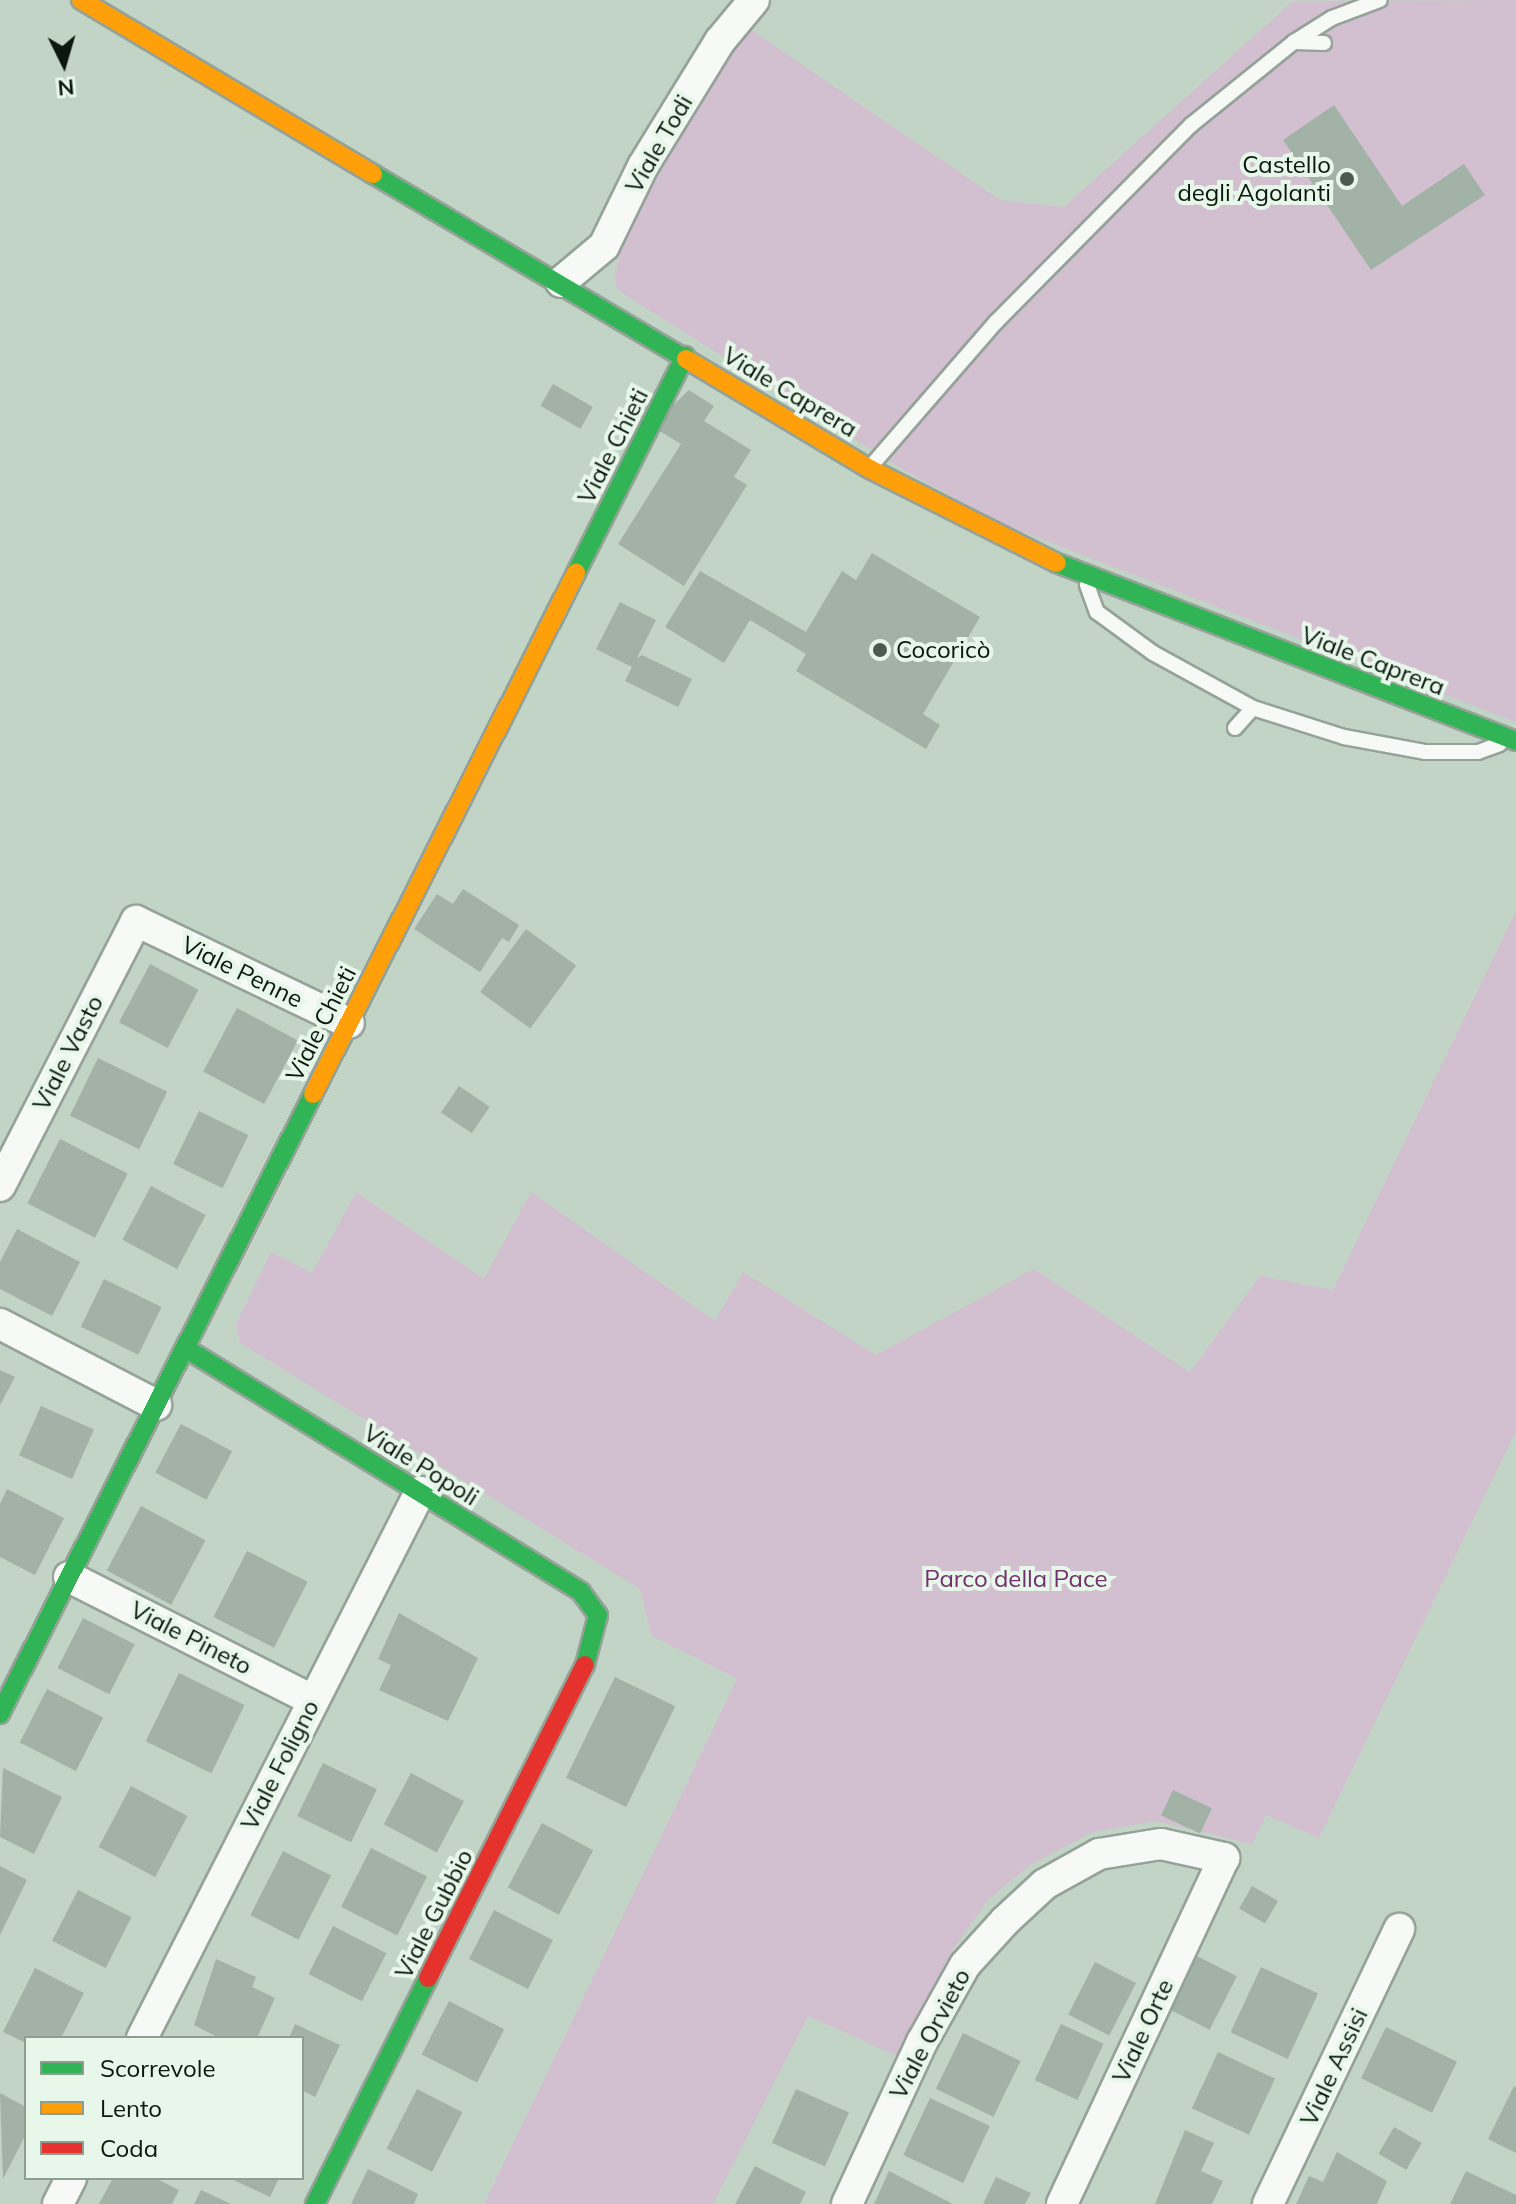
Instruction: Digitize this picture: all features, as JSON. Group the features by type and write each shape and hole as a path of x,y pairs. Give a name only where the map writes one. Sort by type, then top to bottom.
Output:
{"street":[{"name":"Viale Caprera","path":"81,0 561,282 870,469 1084,577 1514,740"},
{"name":"Viale Todi","path":"561,282 604,246 650,154 720,41 754,0"},
{"name":"Viale Chieti","path":"0,1714 685,356"},
{"name":"Viale Penne","path":"136,921 349,1023"},
{"name":"Viale Vasto","path":"0,1186 136,921"},
{"path":"0,1324 156,1405"},
{"name":"Viale Popoli","path":"185,1348 581,1592 598,1615 595,1646"},
{"name":"Viale Foligno","path":"143,2036 420,1492"},
{"name":"Viale Pineto","path":"69,1577 313,1700"},
{"name":"Viale Gubbio","path":"315,2204 595,1646"},
{"name":"Viale Orvieto","path":"847,2204 958,1978 1015,1911 1045,1884 1099,1854 1161,1844 1224,1858"},
{"name":"Viale Orte","path":"1062,2204 1224,1858"},
{"name":"Viale Assisi","path":"1268,2204 1399,1929"},
{"path":"58,2204 70,2180"}],"lane":[{"path":"870,469 996,322 1191,125 1294,42 1332,18 1380,0"},
{"path":"1294,42 1324,43"},
{"path":"1084,577 1097,612 1153,653 1253,708 1344,737 1425,752 1478,752 1514,740"},
{"path":"1235,728 1253,708"}],"green space":[{"path":"1516,0 1516,722 1005,525 907,472 619,291 614,280 625,230 651,170 741,23 1000,200 1064,207 1293,1"},
{"name":"Parco della Pace","path":"1516,911 1516,1431 1319,1838 1266,1815 1252,1844 1156,1821 1093,1832 1030,1865 988,1900 953,1950 897,2056 808,2016 713,2204 484,2204 737,1679 651,1635 640,1589 240,1343 236,1324 271,1252 312,1273 356,1192 484,1279 531,1192 715,1321 743,1272 876,1355 1034,1269 1190,1372 1260,1276 1333,1290"}],"building":[{"name":"Castello degli Agolanti","path":"1334,105 1402,206 1464,164 1485,195 1371,270 1283,140"},
{"path":"553,384 593,407 580,429 540,406"},
{"path":"689,390 714,406 704,421 751,450 734,477 747,485 684,586 618,544 681,444 651,426"},
{"name":"Cocoricò","path":"872,553 980,617 923,714 940,725 926,749 796,671 806,654 750,620 724,663 665,627 700,571 806,632 842,571 856,580"},
{"path":"620,602 656,620 637,658 642,655 692,679 678,707 625,681 632,667 596,649"},
{"path":"463,889 519,925 509,942 502,938 480,972 414,929 437,894 453,904"},
{"path":"526,929 576,965 530,1029 480,992"},
{"path":"150,964 199,990 168,1048 119,1022"},
{"path":"237,1008 298,1040 264,1104 203,1072"},
{"path":"98,1058 167,1092 139,1149 70,1116"},
{"path":"459,1086 490,1107 472,1133 441,1113"},
{"path":"199,1111 248,1135 223,1188 173,1164"},
{"path":"60,1139 128,1174 95,1238 27,1203"},
{"path":"151,1186 206,1215 177,1269 122,1240"},
{"path":"17,1229 80,1262 52,1316 0,1289 0,1262"},
{"path":"104,1279 162,1307 138,1355 81,1327"},
{"path":"0,1370 15,1377 0,1405"},
{"path":"41,1406 94,1430 72,1479 19,1455"},
{"path":"181,1424 232,1451 206,1500 155,1473"},
{"path":"7,1489 64,1518 35,1575 0,1557 0,1504"},
{"path":"141,1506 205,1540 171,1605 107,1570"},
{"path":"247,1551 308,1582 274,1648 213,1617"},
{"path":"399,1613 478,1658 448,1721 379,1690 391,1665 378,1659"},
{"path":"83,1618 135,1644 109,1694 58,1668"},
{"path":"179,1673 245,1705 211,1773 146,1741"},
{"path":"615,1677 675,1706 626,1807 566,1778"},
{"path":"47,1689 103,1718 76,1771 20,1742"},
{"path":"323,1763 377,1789 351,1842 297,1816"},
{"path":"3,1768 62,1797 34,1854 0,1837"},
{"path":"411,1773 464,1801 437,1852 384,1824"},
{"path":"131,1786 188,1816 155,1877 99,1847"},
{"path":"1173,1790 1212,1808 1200,1834 1161,1815"},
{"path":"542,1823 593,1850 559,1915 508,1887"},
{"path":"371,1848 427,1877 397,1935 341,1907"},
{"path":"283,1851 331,1876 298,1940 250,1915"},
{"path":"0,1866 27,1880 0,1935"},
{"path":"1252,1886 1278,1901 1265,1924 1239,1909"},
{"path":"78,1890 131,1917 106,1968 52,1941"},
{"path":"494,1910 553,1940 528,1989 469,1959"},
{"path":"333,1926 386,1953 362,2001 308,1974"},
{"path":"1195,1955 1237,1976 1210,2030 1168,2008"},
{"path":"216,1959 256,1977 252,1987 275,1998 258,2036 215,2036 194,2025"},
{"path":"1095,1962 1136,1983 1109,2035 1068,2015"},
{"path":"1261,1967 1318,1994 1288,2059 1231,2032"},
{"path":"35,1968 84,1993 62,2036 24,2036 24,2042 3,2032"},
{"path":"449,2001 504,2029 477,2083 422,2054"},
{"path":"295,2024 340,2045 315,2097 304,2091 304,2036 290,2036"},
{"path":"1061,2024 1104,2044 1077,2100 1035,2080"},
{"path":"1386,2027 1457,2062 1432,2113 1361,2078"},
{"path":"963,2033 1021,2061 993,2117 936,2089"},
{"path":"1218,2052 1275,2079 1249,2135 1192,2108"},
{"path":"1514,2086 1516,2088 1516,2153 1488,2139"},
{"path":"417,2089 462,2112 432,2172 387,2149"},
{"path":"796,2089 849,2113 825,2166 772,2143"},
{"path":"0,2093 24,2106 24,2138 3,2179"},
{"path":"930,2098 990,2126 963,2183 903,2155"},
{"path":"1394,2127 1422,2143 1406,2170 1378,2154"},
{"path":"1185,2130 1214,2143 1201,2171 1223,2181 1212,2204 1155,2204"},
{"path":"1337,2152 1387,2181 1377,2204 1296,2204 1309,2176 1323,2182"},
{"path":"755,2166 806,2192 800,2204 735,2204"},
{"path":"368,2169 418,2194 414,2204 351,2204"},
{"path":"889,2171 953,2204 874,2204"},
{"path":"1466,2171 1516,2195 1516,2204 1450,2204"},
{"path":"996,2177 1031,2193 1025,2204 983,2204"},
{"path":"112,2180 159,2180 179,2190 172,2204 99,2204"},
{"path":"233,2180 278,2180 270,2197"},
{"path":"201,2190 231,2204 194,2204"}],"traffic: fast":[{"path":"373,174 686,359"},
{"path":"576,573 685,356"},
{"path":"1057,563 1516,741"},
{"path":"0,1714 313,1094"},
{"path":"185,1348 581,1592 598,1615 585,1665"},
{"path":"315,2204 428,1978"}],"traffic: slow":[{"path":"81,0 373,174"},
{"path":"686,359 870,469 1057,563"},
{"path":"313,1094 576,573"}],"traffic: jam":[{"path":"428,1978 585,1665"}],"place":[{"name":"Castello degli Agolanti","path":"1347,179"},
{"name":"Cocoricò","path":"880,650"}]}
